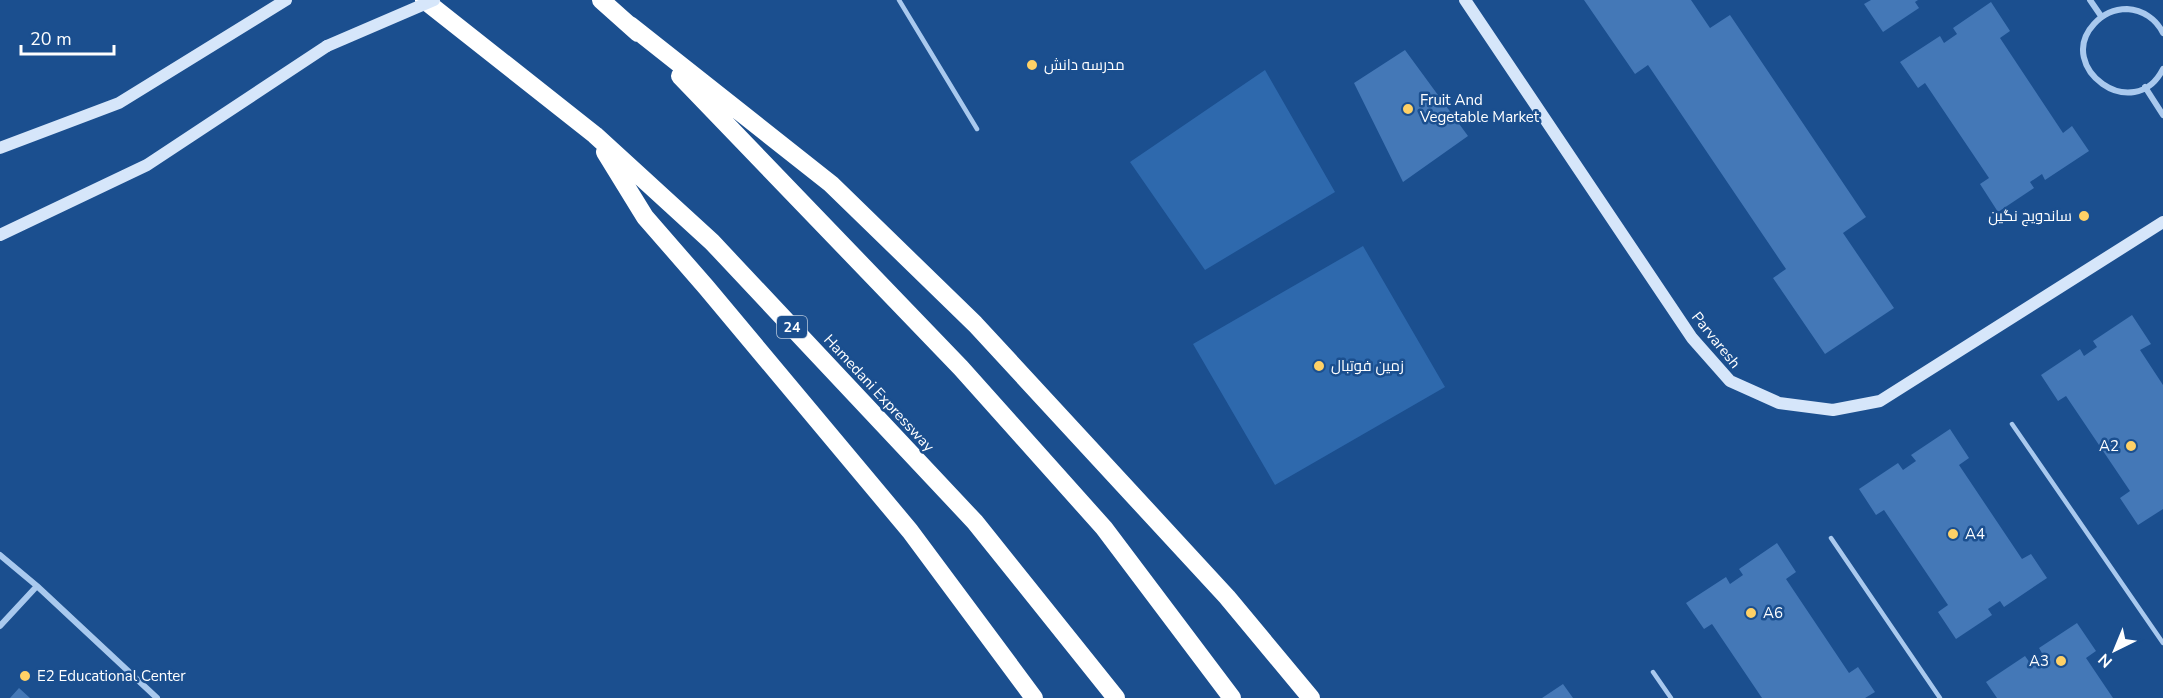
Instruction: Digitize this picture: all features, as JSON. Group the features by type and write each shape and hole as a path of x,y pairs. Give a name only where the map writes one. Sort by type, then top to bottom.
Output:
{"highway":[{"name":"Hamedani Expressway","path":"424,0 595,135 712,242 975,522 1116,698"},
{"path":"601,0 831,184 975,324 1227,597 1311,698"},
{"path":"630,25 961,369 1104,528 1232,698"},
{"path":"595,135 645,217 910,531 1034,698"}],"street":[{"path":"0,148 119,103 286,0"},
{"path":"0,235 147,165 327,46 434,0"},
{"name":"Parvaresh","path":"1465,0 1692,338 1730,381 1779,403 1833,410 1880,401 2161,226"},
{"path":"2090,0 2101,16"},
{"path":"2163,33 2150,17 2139,11 2126,9 2113,11 2101,16 2092,26 2086,37 2085,57 2092,75 2101,84 2125,93 2145,87 2159,76 2163,69"},
{"path":"2145,87 2163,115"},
{"path":"0,555 37,586 157,698"},
{"path":"0,626 37,586"}],"lane":[{"path":"899,0 977,129"},
{"path":"2012,424 2163,643"},
{"path":"1831,538 1940,698"},
{"path":"1653,672 1671,698"}],"shaded area":[{"path":"1265,70 1335,192 1205,270 1130,162"},
{"name":"زمین فوتبال","path":"1363,246 1445,387 1275,485 1193,344"}],"building":[{"path":"1584,0 1691,0 1710,28 1730,15 1866,217 1843,233 1894,308 1825,354 1773,278 1786,269 1648,65 1635,74"},
{"path":"1871,0 1918,0 1915,2 1919,8 1883,32 1864,4"},
{"path":"1991,2 2010,31 2000,38 2063,133 2072,126 2089,151 2045,180 2042,174 2030,182 2034,188 1998,212 1980,184 1989,178 1925,83 1918,88 1900,62 1940,36 1944,43 1957,34 1953,28"},
{"name":"Fruit And Vegetable Market","path":"1405,50 1468,136 1403,182 1354,83"},
{"name":"A2","path":"2132,315 2151,344 2140,350 2163,385 2163,509 2138,525 2120,498 2130,491 2066,396 2058,401 2041,375 2080,349 2084,356 2097,347 2093,341"},
{"name":"A4","path":"1950,429 1969,458 1959,465 2022,559 2031,554 2047,578 2004,607 2000,601 1988,609 1992,615 1956,639 1938,612 1948,605 1884,510 1876,515 1859,489 1898,463 1903,470 1916,461 1911,455"},
{"name":"A6","path":"1777,543 1796,572 1786,579 1849,673 1858,667 1875,692 1865,698 1762,698 1712,624 1704,629 1686,603 1726,577 1730,584 1743,575 1739,569"},
{"name":"A3","path":"2077,623 2096,651 2086,658 2113,698 1997,698 1986,682 2025,656 2030,663 2043,655 2039,648"},
{"path":"1563,684 1573,698 1542,698"},
{"path":"19,688 30,698 10,698"}],"place":[{"name":"مدرسه دانش","path":"1032,65"},
{"name":"Fruit And Vegetable Market","path":"1408,109"},
{"name":"ساندویج نگین","path":"2084,216"},
{"name":"زمین فوتبال","path":"1319,366"},
{"name":"A2","path":"2131,446"},
{"name":"A4","path":"1953,534"},
{"name":"A6","path":"1751,613"},
{"name":"A3","path":"2061,661"},
{"name":"E2 Educational Center","path":"25,676"}]}
